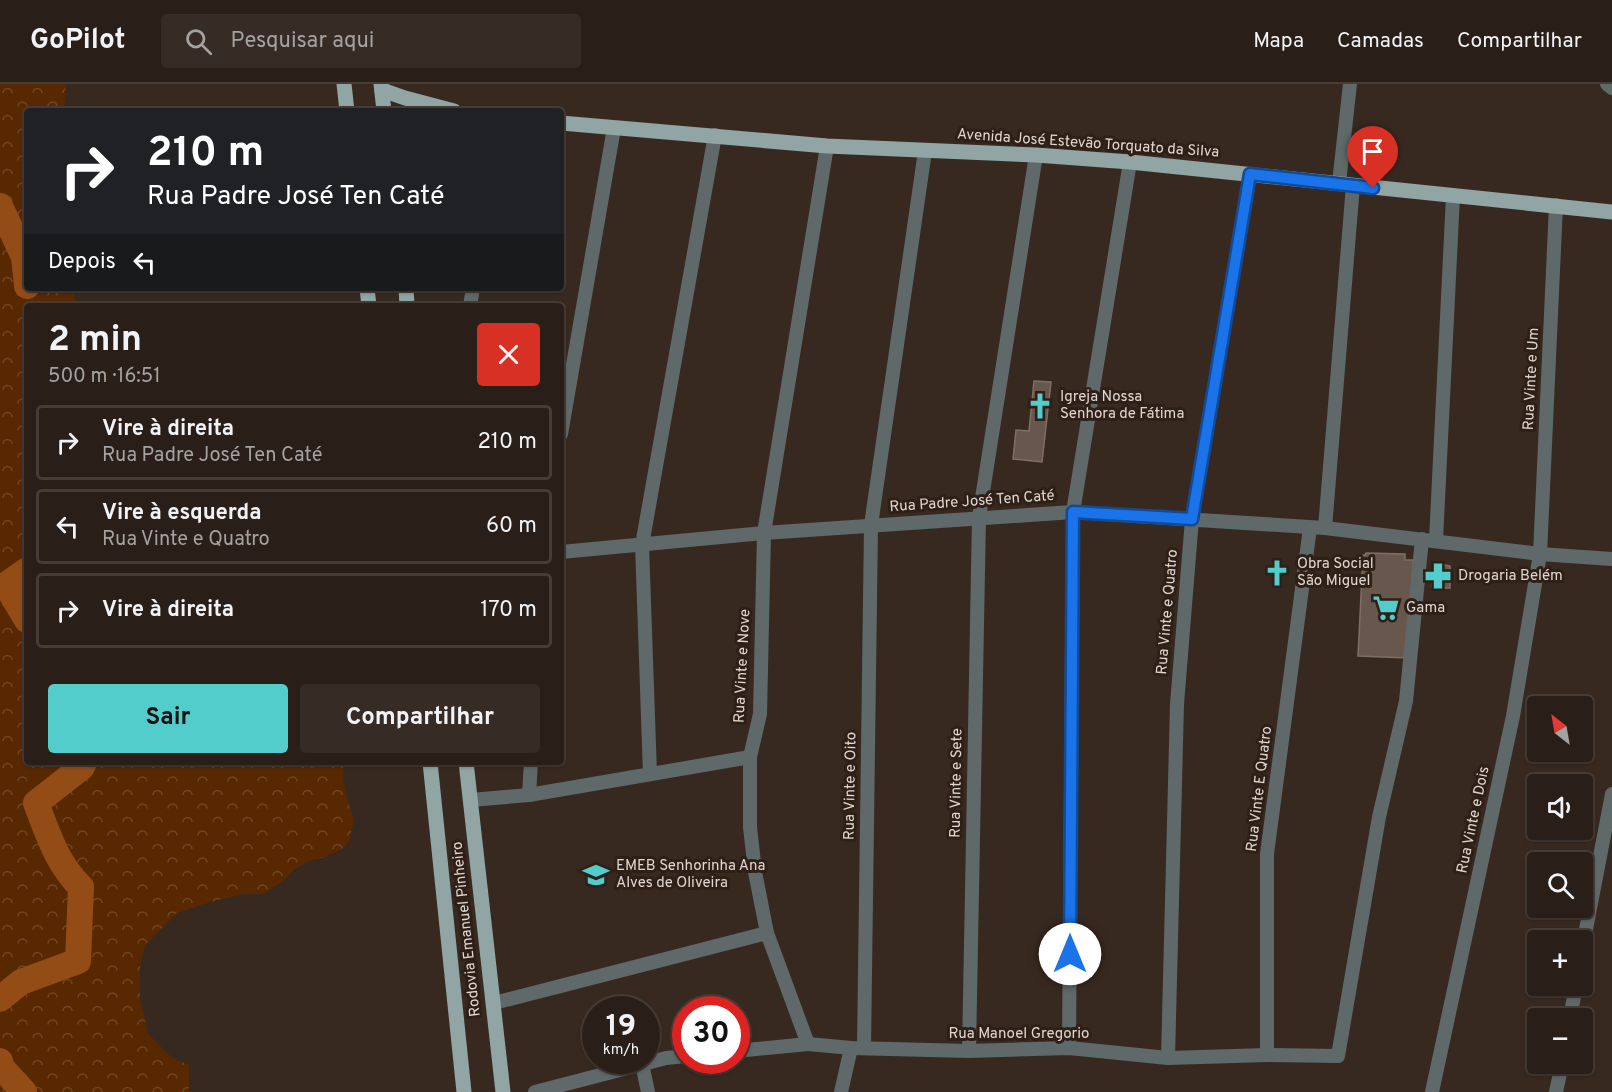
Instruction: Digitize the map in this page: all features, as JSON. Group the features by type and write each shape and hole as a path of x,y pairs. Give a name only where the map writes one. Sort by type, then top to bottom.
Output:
{"main road":[{"path":"344,84 347,108"},
{"path":"381,87 384,108"},
{"path":"381,87 405,98 443,108"},
{"name":"Avenida José Estevão Torquato da Silva","path":"564,123 827,146 1036,155 1130,162 1612,212"},
{"name":"Rodovia Emanuel Pinheiro","path":"430,765 464,1092"},
{"name":"Rodovia Emanuel Pinheiro","path":"466,765 503,1092"}],"street":[{"path":"1325,528 1350,84"},
{"path":"1607,84 1612,88"},
{"path":"564,417 614,128"},
{"path":"650,774 642,545 715,135"},
{"path":"764,532 827,146"},
{"path":"871,525 925,151"},
{"name":"Rua Vinte e Sete","path":"969,1051 979,517 1036,155"},
{"path":"1069,1048 1073,512 1130,162"},
{"name":"Rua Vinte e Quatro","path":"1168,1058 1177,704 1192,519 1250,174"},
{"path":"1429,540 1453,196"},
{"name":"Rua Vinte e Um","path":"1540,554 1556,205"},
{"name":"Rua Padre José Ten Caté","path":"564,552 764,532 1073,512 1325,528 1540,554 1612,560"},
{"name":"Rua Vinte e Oito","path":"841,1092 857,1048 871,525"},
{"name":"Rua Vinte E Quatro","path":"1267,1055 1268,854 1310,528"},
{"name":"Rua Vinte e Nove","path":"764,532 760,714 750,757 750,827 755,872 767,933 808,1044"},
{"name":"Rua Manoel Gregorio","path":"750,1050 808,1044 857,1048 969,1051 1069,1048 1168,1058 1267,1055 1338,1056 1379,817 1406,701 1429,540"},
{"name":"Rua Vinte e Dois","path":"1432,1092 1513,716 1540,554"},
{"path":"471,800 529,795 750,757"},
{"path":"529,795 531,765"},
{"path":"1586,930 1612,794"},
{"path":"494,1003 767,933"},
{"path":"535,1092 604,1074"},
{"path":"644,1074 648,1092"},
{"path":"1556,1092 1560,1074"}],"green space":[{"path":"0,84 66,84 64,108 24,108 24,291 74,291 76,303 24,303 24,765 344,765 346,796 354,820 349,841 343,848 295,869 283,881 263,894 243,894 177,913 145,945 140,967 140,999 148,1034 172,1058 189,1065 189,1092 0,1092"}],"building":[{"name":"Igreja Nossa Senhora de Fátima","path":"1034,381 1051,382 1042,462 1013,459 1016,430 1029,431"},
{"name":"Gama","path":"1366,553 1405,554 1405,560 1413,560 1409,658 1358,656 1363,555"},
{"name":"Drogaria Belém","path":"1433,565 1444,565 1443,588 1432,587"},
{"path":"1444,565 1450,566 1450,588 1443,588"}],"waterway":[{"path":"0,206 24,257"},
{"path":"24,572 6,585 24,615"},
{"path":"0,999 21,982 78,961 81,887 59,858 36,803 83,765"},
{"path":"0,1061 2,1068 24,1092"}],"place":[{"name":"Igreja Nossa Senhora de Fátima","path":"1040,406"},
{"name":"Obra Social São Miguel","path":"1277,573"},
{"name":"Drogaria Belém","path":"1438,576"},
{"name":"Gama","path":"1386,608"},
{"name":"EMEB Senhorinha Ana Alves de Oliveira","path":"596,875"}],"route":[{"path":"1070,954 1073,512 1192,519 1250,174 1373,188"}]}
